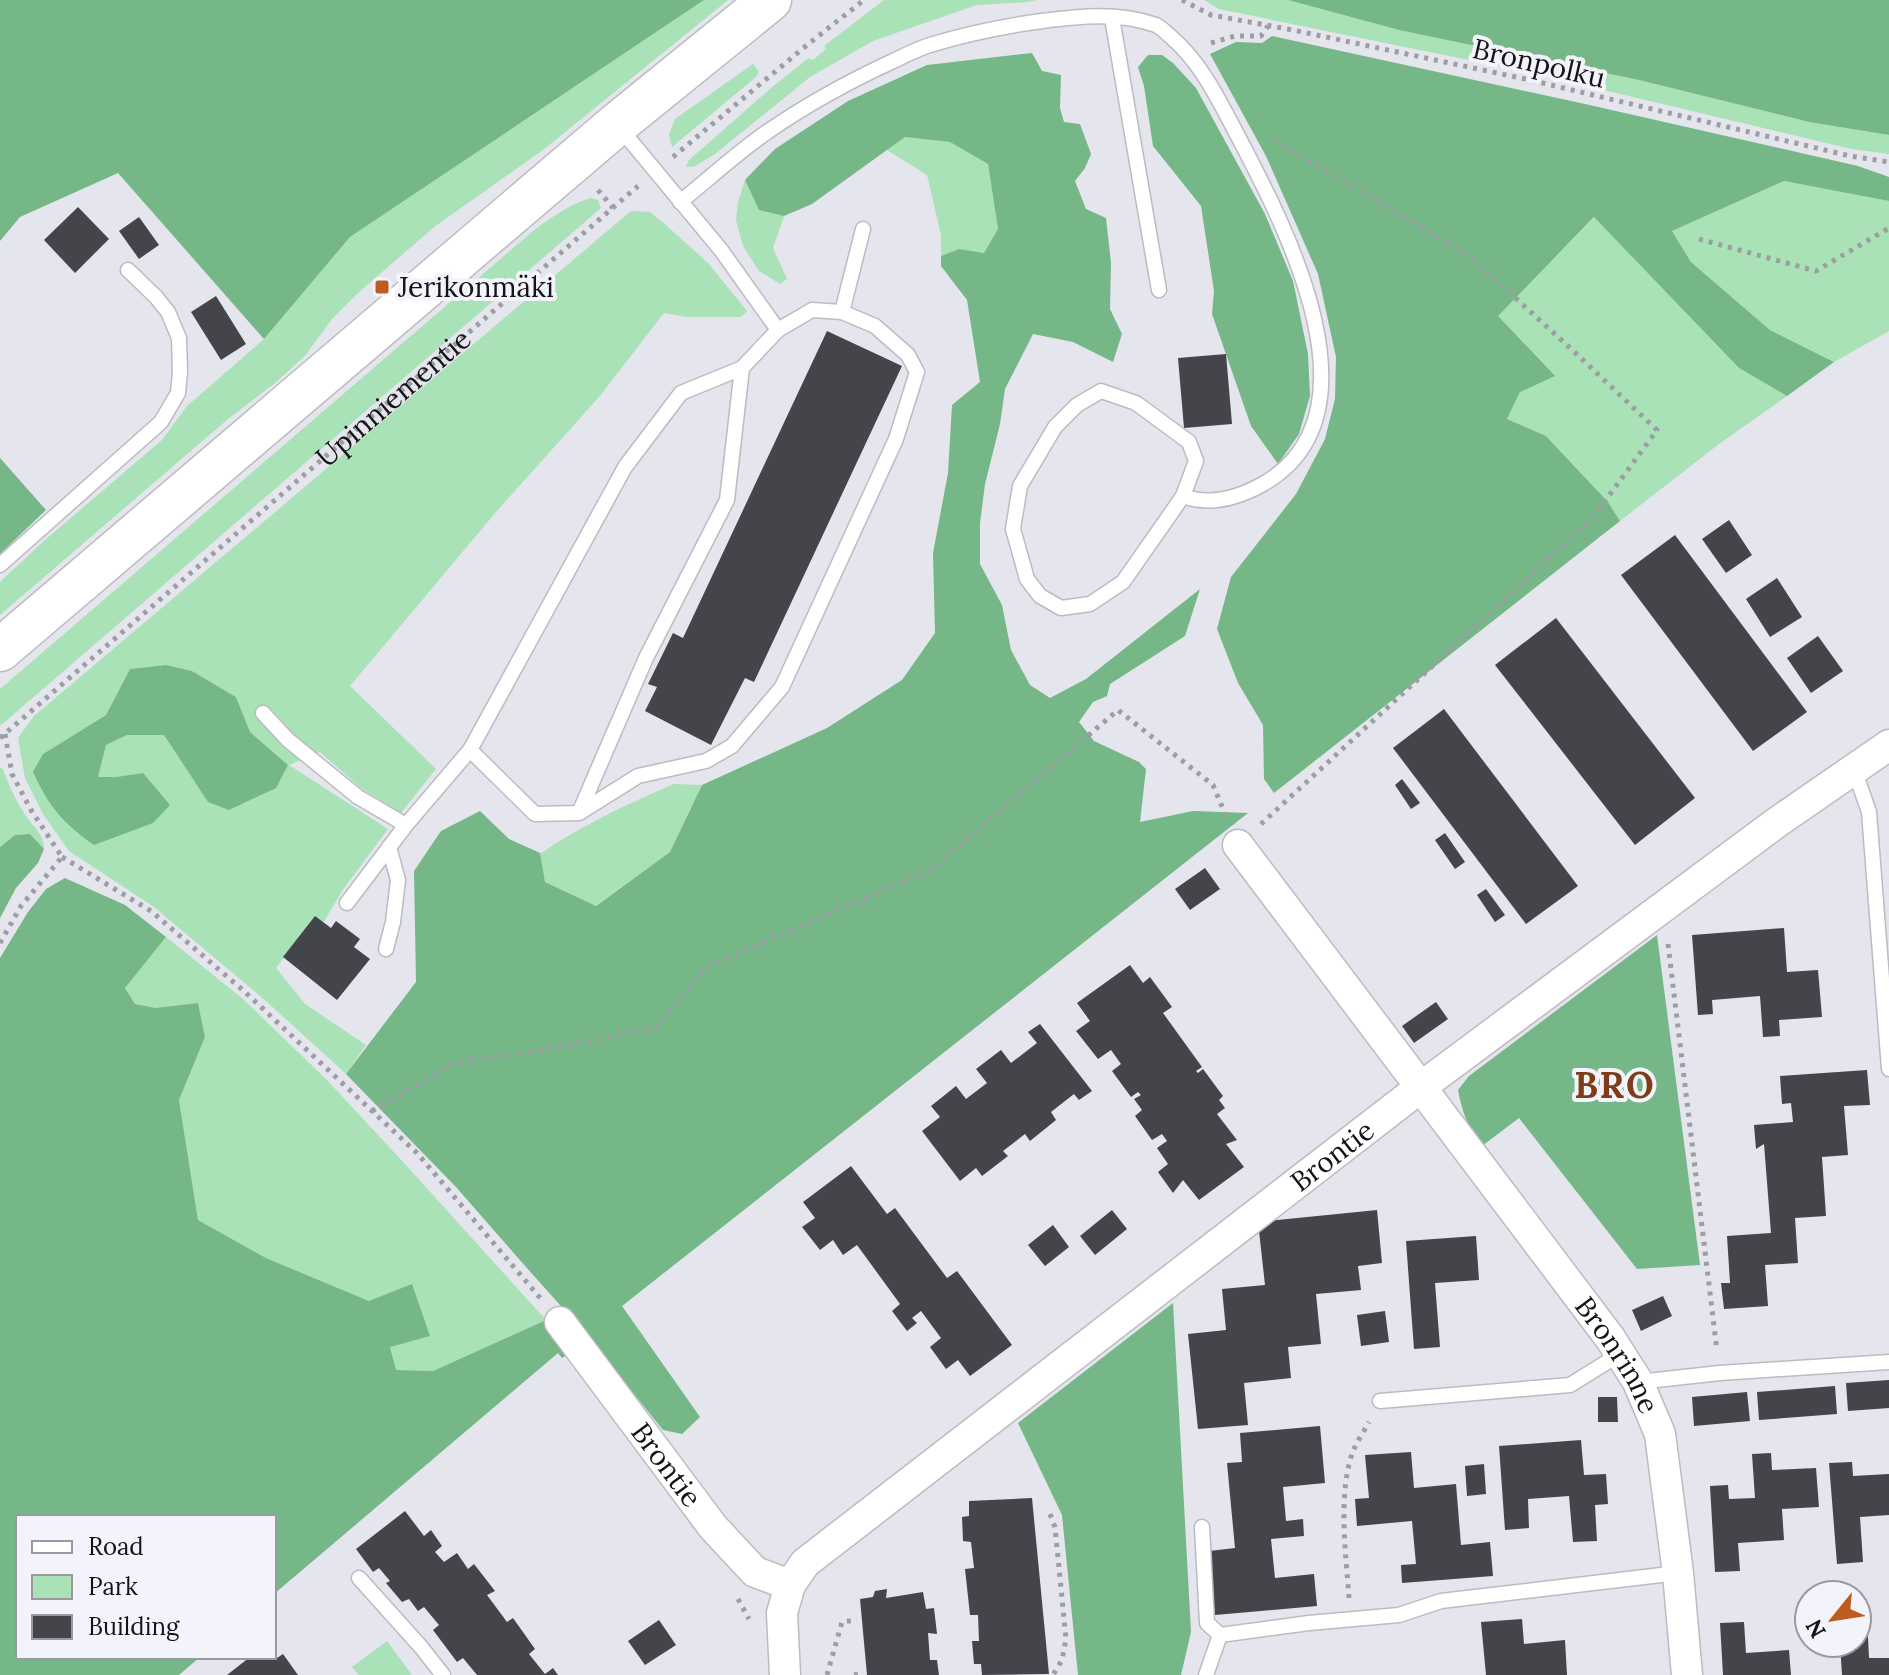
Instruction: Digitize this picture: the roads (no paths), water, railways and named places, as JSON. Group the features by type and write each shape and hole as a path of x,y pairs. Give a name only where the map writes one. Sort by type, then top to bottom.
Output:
{"main road":[{"path":"0,650 617,124 770,0"}],"street":[{"name":"Brontie","path":"785,1675 782,1613 790,1585 805,1563 1421,1087 1776,823 1889,745"},
{"name":"Bronrinne","path":"1238,845 1610,1338 1638,1382 1660,1434 1678,1573 1687,1675"},
{"name":"Brontie","path":"560,1322 713,1527 755,1572 790,1585"}],"lane":[{"path":"680,202 770,130 860,76 927,45 1018,24 1083,16 1134,19 1160,27 1186,49 1206,76 1277,210 1304,278 1320,358 1320,397 1311,433 1291,464 1250,492 1219,501 1197,502 1183,496"},
{"path":"1112,18 1159,290"},
{"path":"617,124 721,250 778,330"},
{"path":"842,312 863,229"},
{"path":"0,565 161,422 178,393 179,338 162,304 128,270"},
{"path":"347,903 406,825 470,750 625,467 681,393 742,368 778,330 812,310 842,312 875,326 908,355 917,372 896,439 782,687 732,746 706,761 638,776 579,813 535,814 470,750"},
{"path":"579,813 646,658 727,500 742,368"},
{"path":"1101,391 1136,403 1189,442 1196,461 1183,496 1123,582 1090,604 1061,608 1040,596 1027,579 1013,529 1020,486 1055,427 1077,405 1101,391"},
{"path":"263,713 288,740 358,797 406,825"},
{"path":"1853,769 1869,812 1889,1069"},
{"path":"386,949 398,880 389,847"},
{"path":"1380,1401 1570,1385 1620,1354"},
{"path":"1638,1382 1720,1373 1889,1362"},
{"path":"1202,1527 1207,1623 1220,1635"},
{"path":"1220,1635 1399,1615 1441,1601 1678,1573"},
{"path":"359,1578 443,1675"},
{"path":"1206,1675 1220,1635"}],"place":[{"name":"Jerikonmäki","path":"382,287"}],"district":[{"name":"BRO","path":"1615,1085"}]}
